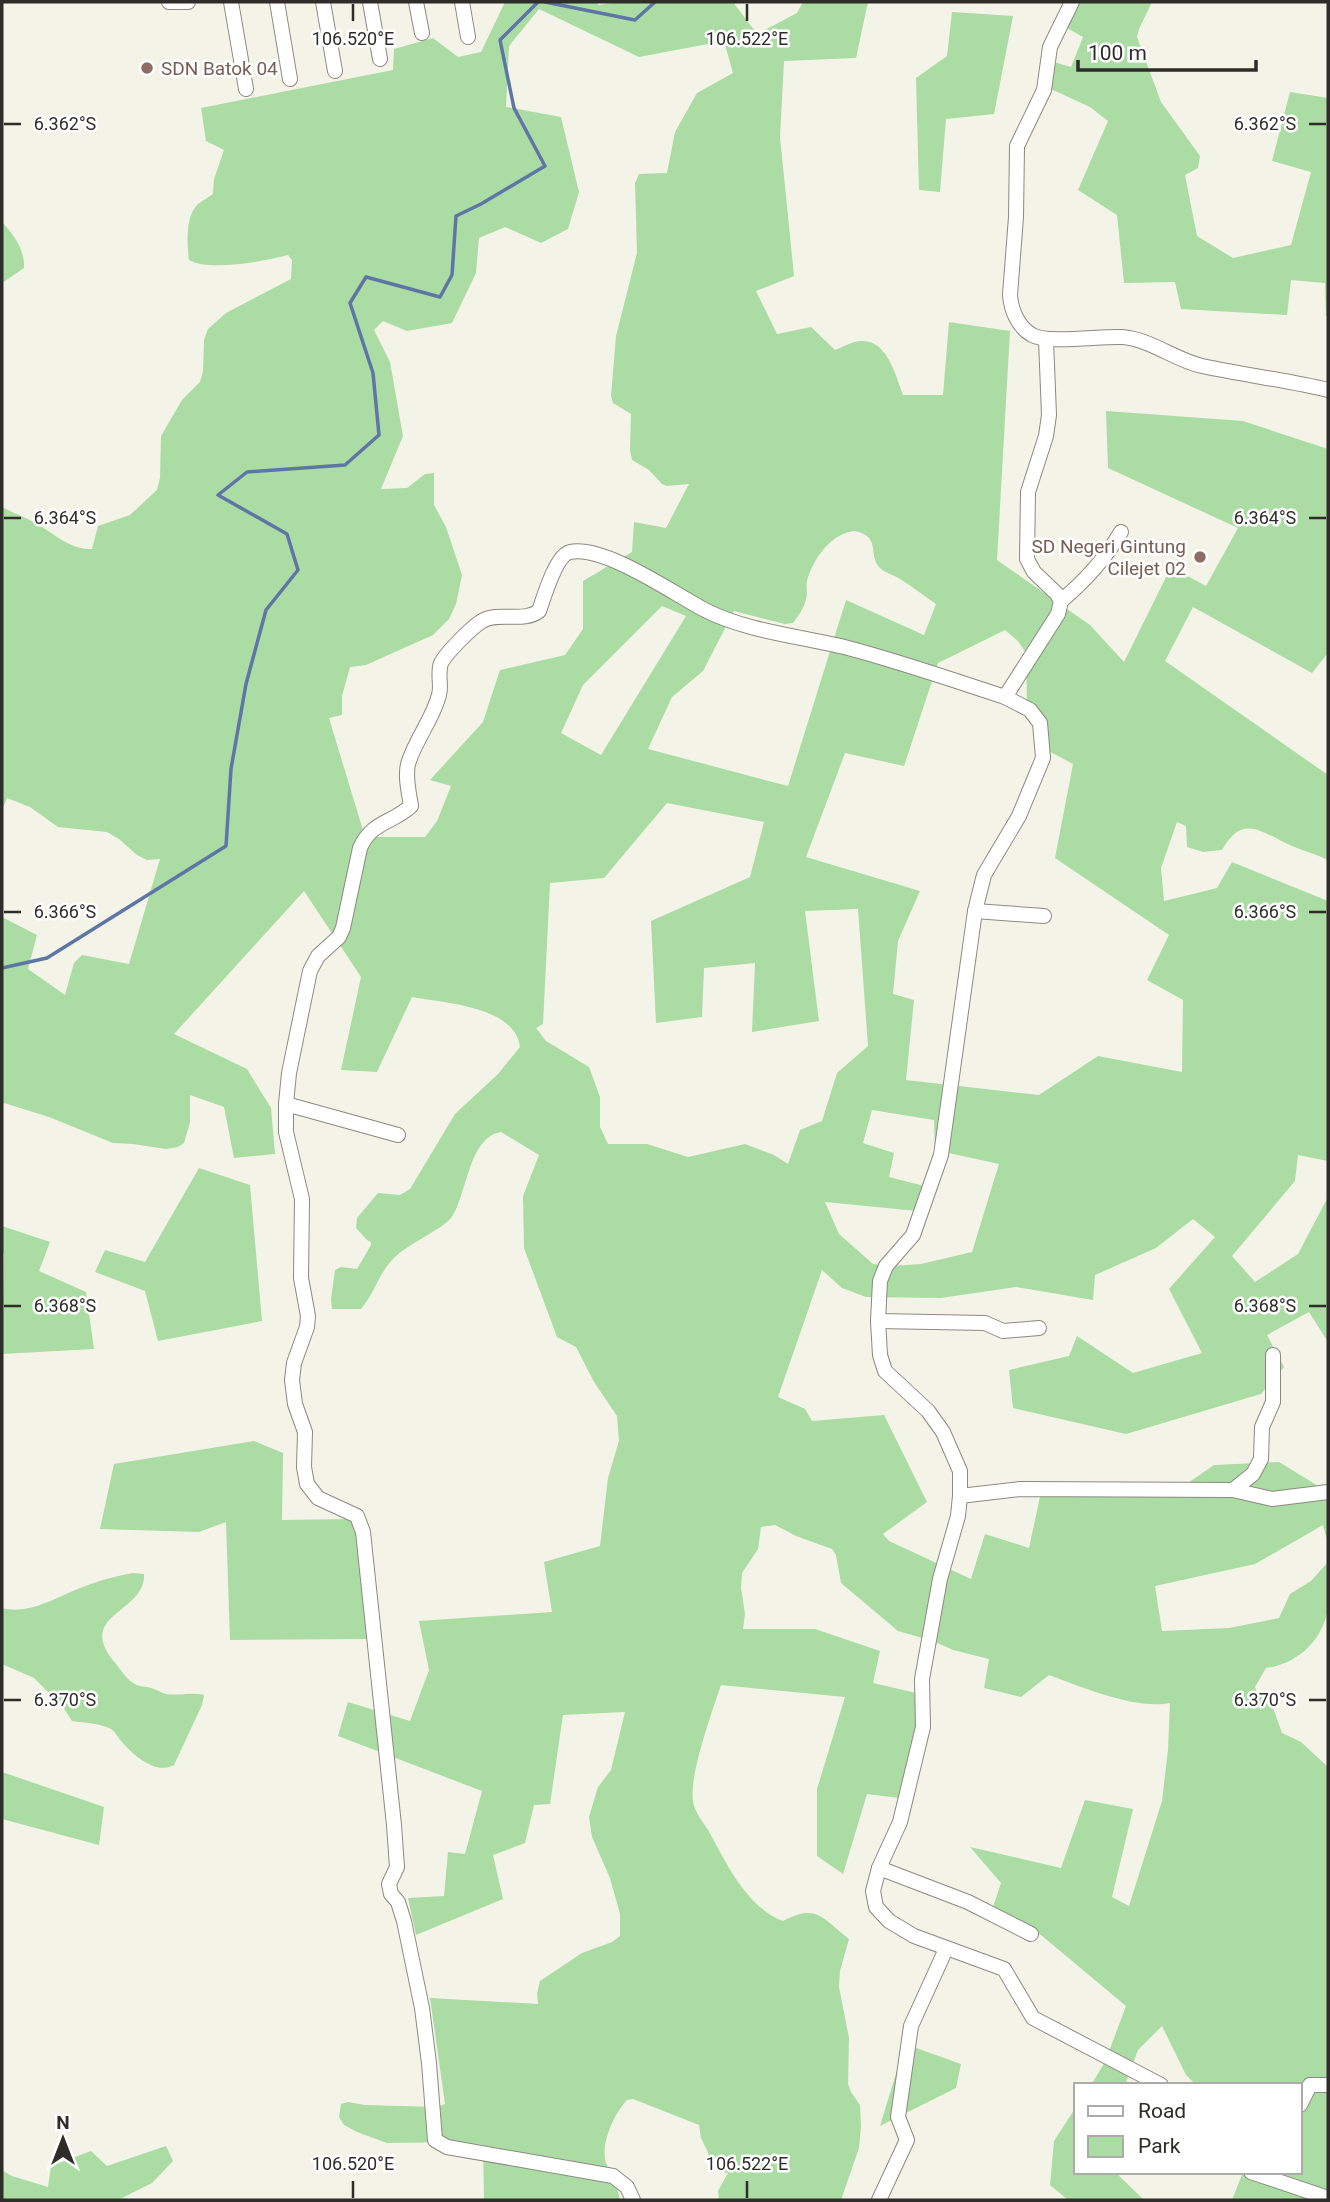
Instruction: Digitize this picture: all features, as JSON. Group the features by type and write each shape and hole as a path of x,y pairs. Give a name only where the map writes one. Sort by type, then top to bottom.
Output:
{"street":[{"path":"169,2 188,2"},
{"path":"230,2 246,89"},
{"path":"277,2 290,79"},
{"path":"323,2 335,71"},
{"path":"370,2 380,59"},
{"path":"416,2 422,33"},
{"path":"462,2 468,37"},
{"path":"1072,2 1050,47 1044,90 1017,146 1010,306 1021,326 1046,340 1124,337 1200,365 1328,390"},
{"path":"1046,340 1049,415 1046,436 1028,492 1027,559 1034,572 1061,601"},
{"path":"1005,697 1058,614 1061,601 1084,581 1110,551 1121,532"},
{"path":"633,2200 627,2187 613,2176 447,2147 435,2140 422,2008 404,1921 389,1884 397,1867 394,1825 363,1532 357,1516 318,1498 307,1483 304,1467 305,1432 295,1404 292,1380 294,1363 307,1327 308,1316 301,1278 302,1199 286,1132 286,1104 289,1073 310,971 318,956 339,937 343,928 364,838 372,829 402,814 411,806 408,765 440,694 439,673 442,662 466,635 484,620 505,616 525,617 539,611 558,563 565,554 573,551 604,557 653,579 705,610 726,619 849,649 931,672 1005,697 1030,710 1040,723 1043,758 1019,816 984,875 975,911 940,1155 913,1235 886,1266 880,1281 878,1321 880,1356 885,1371 928,1411 943,1432 960,1471 960,1496 958,1516 940,1579 922,1679 923,1727 900,1822 879,1868 873,1891 876,1907 889,1921 914,1936 1004,1969 1033,2018 1157,2083"},
{"path":"975,911 1044,916"},
{"path":"286,1104 398,1135"},
{"path":"878,1321 985,1323 1003,1331 1039,1328"},
{"path":"1233,1490 1253,1475 1261,1459 1262,1427 1273,1402 1273,1355"},
{"path":"960,1496 1020,1489 1233,1490 1272,1499 1328,1492"},
{"path":"879,1868 968,1902 1031,1934"},
{"path":"878,2200 907,2140 898,2118 911,2026 946,1949"},
{"path":"1302,2101 1310,2085 1328,2085"},
{"path":"1256,2174 1328,2198"}],"green space":[{"path":"505,2 595,2 599,5 617,2 733,2 757,34 797,13 803,2 868,2 856,58 784,61 780,137 794,276 756,291 777,334 811,327 835,350 858,341 878,346 889,360 903,395 943,395 949,322 1010,331 997,560 1090,625 1124,662 1171,567 1206,586 1238,528 1108,468 1106,411 1243,421 1328,449 1328,653 1312,673 1193,607 1165,661 1328,775 1328,860 1254,829 1238,832 1222,850 1203,852 1187,847 1186,826 1177,822 1161,868 1164,901 1217,888 1232,862 1328,901 1328,1161 1298,1155 1295,1181 1232,1256 1255,1282 1298,1254 1328,1197 1328,1342 1309,1312 1267,1335 1284,1367 1261,1394 1126,1434 1013,1408 1009,1370 1069,1356 1077,1336 1133,1373 1202,1353 1169,1289 1215,1237 1193,1219 1156,1248 1095,1275 1093,1300 1016,1287 941,1298 866,1297 842,1288 822,1270 778,1397 805,1409 812,1421 884,1415 927,1502 883,1534 889,1541 971,1579 985,1534 1029,1548 1041,1492 1121,1497 1179,1489 1214,1465 1279,1462 1328,1492 1328,1544 1323,1525 1255,1564 1155,1586 1162,1631 1229,1628 1279,1618 1290,1594 1311,1581 1328,1562 1329,1602 1321,1629 1308,1648 1299,1655 1278,1666 1266,1668 1255,1687 1257,1693 1272,1705 1282,1733 1301,1742 1328,1767 1328,2200 1232,2200 1242,2174 1302,2174 1302,2083 1194,2083 1186,2075 1162,2026 1138,2050 1126,2083 1092,2083 1105,2062 1126,2006 1041,1935 991,1913 1001,1883 970,1847 1061,1868 1085,1800 1133,1809 1112,1897 1129,1906 1162,1801 1170,1703 1125,1700 1049,1675 1021,1697 984,1688 989,1659 898,1631 841,1583 836,1555 832,1549 775,1525 761,1527 758,1549 742,1573 745,1614 743,1629 815,1629 880,1651 873,1683 925,1695 899,1798 867,1794 843,1874 817,1856 817,1789 845,1697 721,1685 694,1776 695,1809 738,1882 758,1905 783,1921 804,1913 819,1915 849,1939 840,1971 839,1987 849,2038 848,2084 860,2105 861,2126 859,2148 841,2200 719,2200 718,2191 728,2173 717,2171 701,2138 699,2125 633,2099 627,2100 617,2113 605,2147 606,2163 620,2200 484,2200 483,2145 455,2142 387,2143 344,2125 339,2117 341,2104 348,2102 436,2107 445,2104 430,1998 538,2004 540,1981 582,1953 612,1942 620,1936 620,1914 610,1878 592,1837 589,1817 598,1787 611,1770 625,1712 563,1715 550,1804 534,1805 525,1843 493,1855 503,1899 416,1935 408,1898 444,1896 448,1852 465,1854 482,1791 338,1736 348,1702 410,1721 429,1670 419,1621 552,1612 544,1562 600,1546 608,1478 619,1441 617,1416 594,1382 576,1347 557,1337 524,1248 523,1196 539,1155 501,1132 490,1136 475,1156 451,1218 393,1259 361,1309 332,1309 335,1270 341,1267 357,1269 371,1245 356,1228 357,1218 378,1193 400,1195 410,1189 455,1114 498,1074 520,1047 515,1033 506,1023 492,1015 459,1005 412,997 377,1072 341,1070 361,977 304,891 174,1034 247,1069 271,1108 275,1154 234,1158 224,1107 190,1095 190,1122 184,1143 166,1149 113,1143 49,1117 4,1103 2,1106 2,917 37,935 28,969 65,995 74,963 82,955 129,964 160,859 147,860 137,855 107,832 58,827 30,807 7,798 2,810 2,507 33,521 72,545 92,549 98,526 130,515 157,490 160,478 161,436 182,400 200,382 204,340 208,329 226,313 291,279 292,260 288,255 223,265 189,260 191,216 198,204 213,194 214,179 224,150 206,141 201,108 393,70 394,49 433,38 458,57 481,52","holes":["539,9 639,57 724,41 733,73 697,93 675,132 667,173 639,174 635,183 637,253 616,336 611,396 613,403 631,414 632,460 649,470 662,484 689,484 666,528 634,522 632,552 583,581 583,629 565,655 500,670 483,722 430,780 451,786 437,821 425,837 365,837 329,718 342,715 342,696 350,667 366,665 433,635 449,619 456,604 462,575 446,527 434,505 434,473 425,474 407,488 381,489 403,436 390,362 374,330 383,321 407,331 452,323 476,273 479,238 505,227 541,243 568,229 579,192 561,117 506,107 509,46","855,531 868,537 880,568 936,604 924,635 846,600 788,786 648,749 672,697 703,671 734,611 785,624 793,623 805,601 807,581 818,556 831,542","662,606 686,616 601,755 561,733 583,685","1005,630 1018,641 1026,653 1027,707 1045,749 1073,764 1055,858 1169,935 1147,980 1183,1000 1182,1072 1098,1056 1039,1095 906,1080 914,1000 893,994 898,941 920,891 806,857 845,753 904,766 938,663","667,803 764,822 750,877 651,921 656,1023 702,1017 704,968 755,963 752,1032 819,1021 805,911 858,909 868,1046 837,1073 822,1121 800,1130 788,1164 774,1155 745,1144 688,1157 647,1144 608,1144 600,1127 600,1097 589,1067 546,1041 536,1028 543,1024 550,883 604,878","872,1110 934,1120 935,1150 999,1164 972,1252 921,1264 873,1264 839,1234 825,1202 917,1211 924,1186 889,1177 894,1153 863,1143"]},
{"path":"1078,2 1152,2 1137,37 1161,102 1200,156 1198,168 1185,175 1197,236 1233,258 1291,245 1311,172 1272,161 1290,92 1328,98 1328,316 1325,283 1291,280 1287,315 1181,309 1175,282 1124,283 1117,215 1078,190 1108,121 1090,107 1051,89 1054,62 1071,67 1083,37 1065,27"},
{"path":"952,12 1013,16 994,114 946,119 940,192 919,190 916,78 947,56"},
{"path":"2,222 18,243 24,268 2,283"},
{"path":"199,1168 250,1185 262,1321 158,1341 145,1291 95,1272 105,1250 145,1262"},
{"path":"2,1226 50,1242 39,1271 86,1292 94,1349 2,1354"},
{"path":"254,1441 283,1453 282,1520 350,1519 361,1529 367,1639 230,1640 226,1522 199,1532 100,1529 114,1464"},
{"path":"133,1573 144,1574 142,1587 106,1624 103,1634 105,1647 125,1675 137,1685 166,1694 204,1695 202,1705 174,1765 167,1767 160,1768 146,1763 111,1729 72,1721 63,1707 34,1678 2,1664 2,1608 12,1610 32,1607 93,1583"},
{"path":"2,1772 104,1807 99,1845 2,1819"},
{"path":"905,2044 961,2064 956,2088 880,2126"},
{"path":"1074,2110 1074,2174 1117,2174 1144,2200 1068,2200 1050,2185 1054,2141"},
{"path":"166,2146 173,2161 152,2183 118,2200 2,2200 2,2170 12,2176 48,2187 51,2166 91,2151 107,2166"}],"waterway":[{"path":"2,968 47,958 226,846 231,769 246,684 266,610 298,570 287,534 218,495 247,472 345,465 379,435 373,373 350,303 366,277 440,297 452,275 456,216 545,166 514,108 500,40 538,2"},
{"path":"545,2 635,20 655,2"}],"place":[{"name":"SDN Batok 04","path":"147,68"},
{"name":"SD Negeri Gintung Cilejet 02","path":"1200,557"}]}
